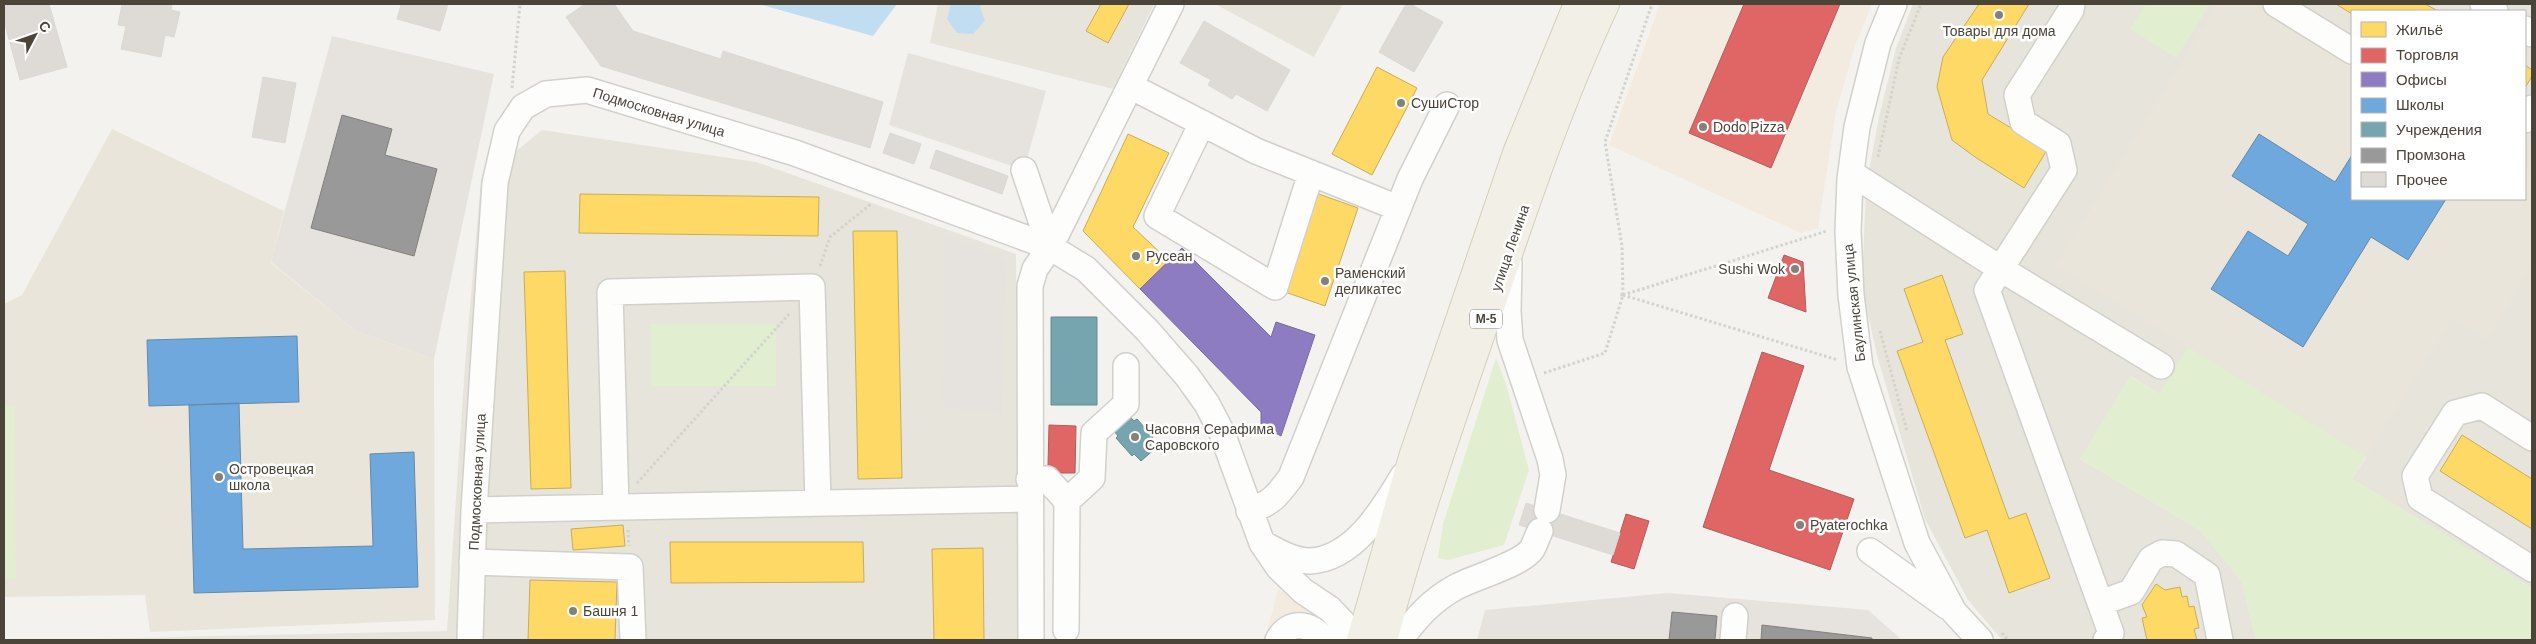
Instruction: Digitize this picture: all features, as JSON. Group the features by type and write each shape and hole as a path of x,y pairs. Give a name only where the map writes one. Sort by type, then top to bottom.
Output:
{"main road":[{"name":"улица Ленина","path":"1361,640 1413,457 1517,153 1578,4"},
{"name":"улица Ленина","path":"1383,640 1403,567 1510,250 1544,155 1605,4"}],"street":[{"path":"1031,640 1029,489 1030,286 1035,269 1050,247 1170,4"},
{"path":"2072,4 2072,10 2017,95 2024,122 2058,144 2064,170 1987,290 2111,633 2106,640"},
{"path":"2276,4 2351,50"},
{"name":"Баулинская улица","path":"1892,5 1878,43 1857,128 1861,180 1848,231 1851,295 1860,367 1917,542 1954,612 1988,633"},
{"path":"1130,86 1256,151 1398,208"},
{"name":"Подмосковная улица","path":"470,640 474,510 495,183 507,131 522,107 546,94 587,90 795,153 1050,247 1086,269 1147,330 1187,376 1207,404 1222,433 1262,543 1279,568 1345,625 1351,640"},
{"path":"1249,511 1267,505 1278,496 1291,476 1410,179 1447,105"},
{"path":"1202,123 1157,216 1275,287 1311,172"},
{"path":"1024,170 1050,247"},
{"path":"1861,180 2001,269 2161,366"},
{"path":"1400,640 1419,615 1433,602 1456,587 1522,558 1531,550 1543,521 1553,474 1550,459 1510,340 1508,312 1510,250"},
{"path":"616,507 610,292 812,288 818,503"},
{"path":"1067,501 1092,478 1094,433 1126,404 1126,366"},
{"path":"2532,438 2482,406 2455,413 2415,476 2420,498 2532,570"},
{"path":"1262,543 1284,555 1301,560 1312,561 1334,554 1350,544 1369,525 1390,498 1413,457"},
{"path":"474,510 818,503 1029,489 1047,479 1067,501 1066,630"},
{"path":"1870,551 1954,612"},
{"path":"2100,603 2132,592 2151,559 2162,553 2176,554 2207,575 2220,640"},
{"path":"472,562 630,567 633,640"},
{"path":"1278,640 1289,628 1304,625 1318,631 1325,640"}],"path":[{"path":"511,92 520,4"},
{"path":"1522,380 1605,352 1623,295 1622,246 1605,142 1652,4"},
{"path":"1861,180 1900,59 1921,4"},
{"path":"630,567 628,522 616,507 812,288 830,237 891,189"},
{"path":"1623,295 1831,230 1848,231"},
{"path":"1618,294 1860,367"},
{"path":"1880,329 1907,433"},
{"path":"1988,633 2008,640"}],"shaded area":[{"path":"938,4 1154,4 1113,89 930,43"},
{"path":"1215,4 1343,4 1314,57"},
{"path":"1660,4 1872,4 1855,46 1836,112 1818,228 1801,233 1609,145"},
{"path":"1913,4 2532,4 2532,588 2352,479 2366,458 2159,394 2131,376 2080,459 2200,530 2242,582 2256,640 2002,640 1968,600 1925,519 1877,355 1862,288 1866,187 1879,117 1896,48"},
{"path":"2218,4 2263,4 2351,58 2351,200 2526,200 2526,167 2532,170 2532,266 2487,339 2452,318 2366,457 2056,265"},
{"path":"332,36 494,74 434,359 356,331 271,262"},
{"path":"908,53 1046,91 1024,170 889,125"},
{"name":"Островецкая школа","path":"112,129 284,211 271,263 356,331 434,359 435,620 150,632 145,595 4,597 4,304 22,295"},
{"path":"542,130 756,162 1016,254 1018,640 46,640 447,631 465,365 481,180"},
{"path":"944,235 1007,259 1002,415 943,407"},
{"path":"1278,589 1323,617 1337,631 1338,640 1265,640"},
{"path":"1668,593 1868,610 1902,640 1477,640 1485,610"}],"green space":[{"path":"2146,4 2210,4 2176,58 2130,29"},
{"path":"651,324 776,324 776,386 651,386"},
{"path":"2188,347 2366,457 2352,479 2532,588 2532,640 2256,640 2242,582 2200,530 2080,459 2130,376 2159,394"},
{"path":"1496,358 1506,384 1529,470 1504,545 1448,560 1438,558 1443,524"},
{"path":"4,406 15,406 16,578 4,579"}],"water":[{"path":"758,4 897,4 873,36"},
{"path":"951,4 981,4 980,7 985,21 973,34 957,33 947,19"}],"building: Жильё":[{"path":"1101,4 1129,4 1108,43 1086,31"},
{"path":"1979,4 2029,4 1982,80 1988,114 2047,150 2024,188 1952,140 1937,87 1943,57"},
{"path":"2336,4 2425,4 2436,10 2351,10 2351,13"},
{"path":"2526,66 2532,70 2532,76 2526,86"},
{"path":"1377,67 1417,88 1372,175 1332,154"},
{"path":"1128,134 1169,153 1133,227 1169,261 1140,289 1083,231"},
{"path":"1316,193 1358,208 1325,306 1285,292"},
{"path":"580,194 819,197 818,236 579,233"},
{"path":"853,231 897,231 902,478 858,479"},
{"path":"565,271 571,488 531,489 524,272"},
{"path":"1942,275 1963,334 1945,340 2009,519 2026,513 2050,578 2009,593 1987,530 1965,538 1897,351 1923,342 1904,289"},
{"path":"2462,435 2532,479 2532,529 2440,471"},
{"path":"623,525 625,546 573,550 571,529"},
{"path":"670,542 863,542 864,582 671,583"},
{"path":"983,548 984,640 934,640 932,549"},
{"name":"Башня 1","path":"530,580 617,582 615,640 528,640"},
{"path":"2156,584 2165,590 2180,587 2182,597 2187,596 2189,607 2194,606 2199,628 2194,629 2197,640 2147,640 2142,618 2147,617 2142,605"}],"building: Торговля":[{"path":"1744,4 1840,4 1771,168 1689,133"},
{"path":"1784,255 1803,262 1806,312 1768,298"},
{"path":"1762,352 1804,366 1769,470 1854,499 1830,570 1703,527"},
{"path":"1049,425 1076,426 1075,473 1056,473 1048,465"},
{"path":"1626,514 1649,521 1634,569 1611,562"}],"building: Офисы":[{"path":"1182,248 1271,337 1276,322 1315,335 1281,436 1261,425 1261,412 1140,289"}],"building: Школы":[{"path":"2259,134 2335,182 2351,157 2351,200 2445,200 2408,260 2371,237 2303,347 2211,289 2248,231 2288,256 2308,224 2232,176"},
{"path":"297,336 299,402 149,406 147,340"},
{"path":"239,403 243,549 373,546 370,454 414,452 418,587 194,593 189,405"}],"building: Учреждения":[{"path":"1051,317 1097,317 1097,405 1051,405"},
{"name":"Часовня Серафима Саровского","path":"1125,411 1134,421 1137,419 1153,437 1151,440 1157,447 1141,461 1134,454 1132,456 1116,438 1118,436 1109,425"}],"building: Промзона":[{"path":"342,115 392,129 385,155 437,169 414,256 311,228"},
{"path":"1672,612 1717,616 1715,640 1669,640"},
{"path":"1762,625 1872,638 1872,640 1761,640"}],"building: Прочее":[{"path":"13,4 49,4 67,67 20,80 4,21 4,6"},
{"path":"122,4 172,4 171,10 180,12 174,37 165,35 161,57 121,49 126,26 118,25"},
{"path":"398,4 448,4 440,31 397,19 401,5"},
{"path":"585,4 614,4 633,31 721,59 723,51 883,102 870,148 601,66 566,17"},
{"path":"1406,4 1410,4 1443,22 1414,72 1379,52"},
{"path":"1204,21 1290,70 1267,111 1236,94 1232,99 1208,85 1211,80 1180,63"},
{"path":"263,77 296,83 285,143 252,137"},
{"path":"890,133 921,144 914,164 883,153"},
{"path":"936,150 1008,176 1002,194 930,168"},
{"path":"1526,503 1620,533 1613,555 1519,525"}],"place":[{"name":"Товары для дома","path":"1999,15"},
{"name":"СушиСтор","path":"1401,103"},
{"name":"Dodo Pizza","path":"1703,127"},
{"name":"Русеан","path":"1136,256"},
{"name":"Sushi Wok","path":"1795,269"},
{"name":"Раменский деликатес","path":"1325,281"},
{"name":"Часовня Серафима Саровского","path":"1135,437"},
{"name":"Островецкая школа","path":"219,477"},
{"name":"Pyaterochka","path":"1800,525"},
{"name":"Башня 1","path":"573,611"}]}
